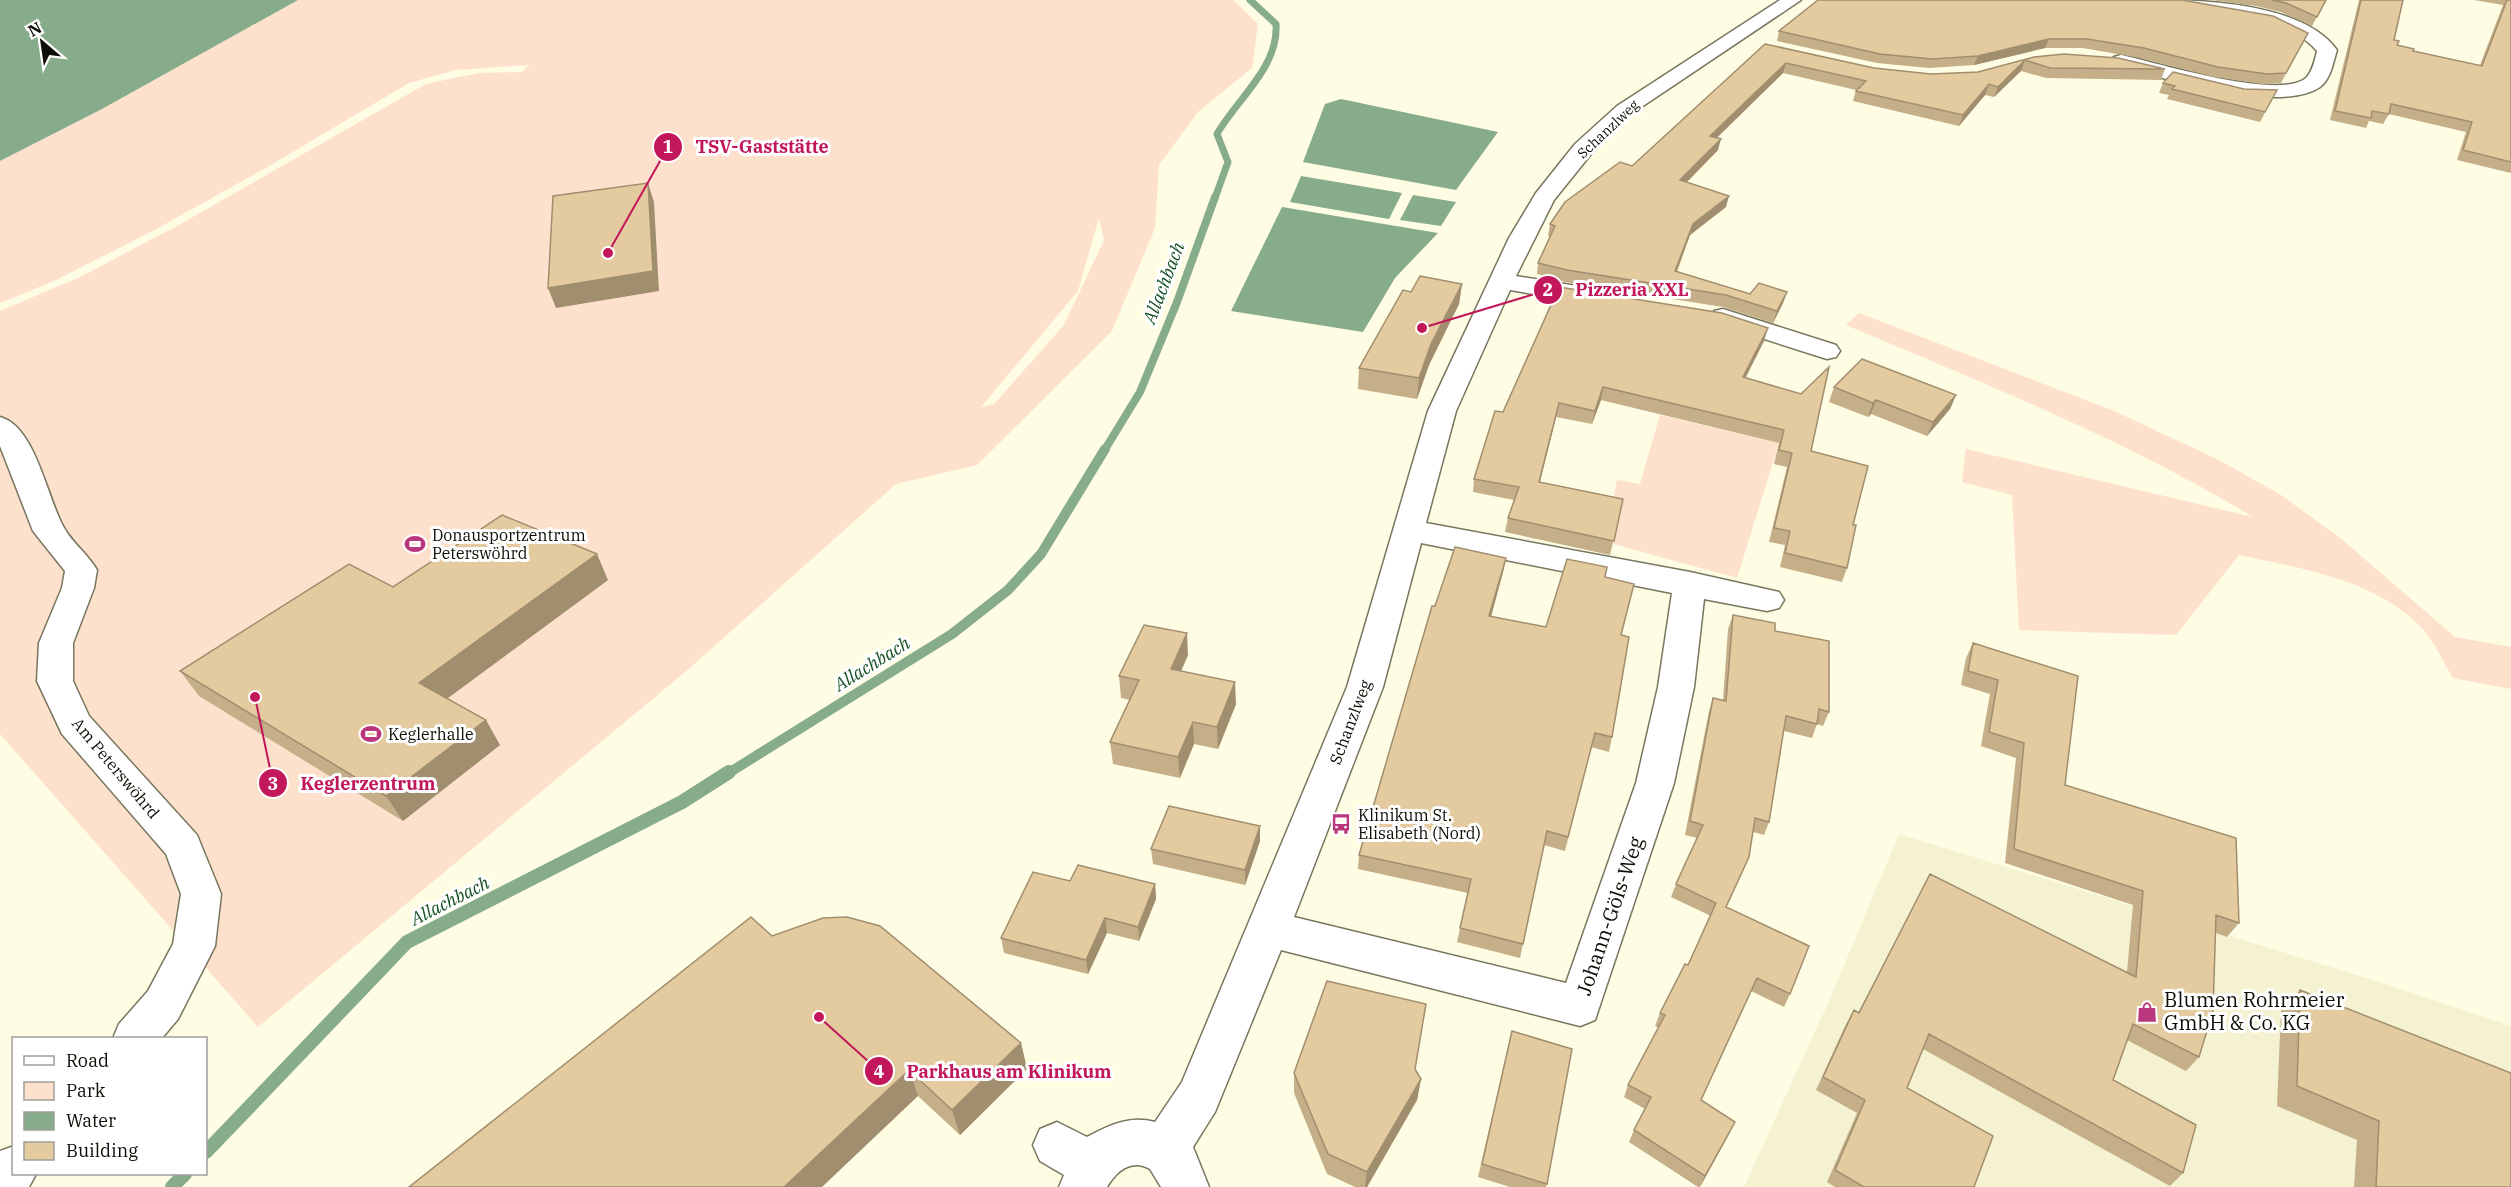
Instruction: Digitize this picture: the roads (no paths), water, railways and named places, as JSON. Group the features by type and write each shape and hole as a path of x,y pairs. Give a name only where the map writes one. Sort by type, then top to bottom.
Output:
{"street":[{"name":"Schanzlweg","path":"1175,1168 1198,1096 1269,929 1365,687 1442,411 1500,281 1544,198 1583,149 1624,110 1747,41 1792,0"},
{"path":"2099,57 2245,89 2292,89 2310,85 2317,79 2328,50 2324,41 2313,34 2262,17 2169,0"},
{"path":"1500,281 1629,302"},
{"path":"1700,313 1723,317 1827,351"},
{"name":"Am Peterswöhrd","path":"0,426 18,450 49,531 81,570 78,588 56,643 55,681 75,724 183,846 201,894 194,946 163,1005 136,1037"},
{"path":"1408,530 1690,583 1767,600"},
{"name":"Johann-Göls-Weg","path":"1269,929 1580,1006 1655,783 1676,687 1690,583"},
{"path":"1077,1166 1110,1149 1133,1141 1150,1143 1175,1168"},
{"path":"0,1183 12,1171"}],"water":[{"path":"0,0 298,0 102,109 0,161"},
{"path":"1341,99 1498,132 1456,190 1303,162 1325,104"},
{"path":"1301,176 1402,193 1389,219 1290,202"},
{"path":"1413,195 1456,202 1441,226 1400,220"},
{"path":"1282,207 1438,233 1395,278 1363,332 1231,311"}],"waterway":[{"name":"Allachbach","path":"1215,198 1228,162 1217,134 1264,68 1275,40 1276,24 1250,0"},
{"name":"Allachbach","path":"1104,451 1140,392 1177,302 1215,197"},
{"name":"Allachbach","path":"727,774 952,634 1008,590 1041,554 1105,449"},
{"name":"Allachbach","path":"207,1151 407,942 682,802 729,772"},
{"name":"Allachbach","path":"172,1187 184,1175"}],"place":[{"name":"TSV-Gaststätte","path":"608,253"},
{"name":"Pizzeria XXL","path":"1422,328"},
{"name":"Donausportzentrum Peterswöhrd","path":"415,544"},
{"name":"Keglerzentrum","path":"255,697"},
{"name":"Keglerhalle","path":"371,734"},
{"name":"Klinikum St. Elisabeth (Nord)","path":"1341,824"},
{"name":"Blumen Rohrmeier GmbH & Co. KG","path":"2147,1012"},
{"name":"Parkhaus am Klinikum","path":"819,1017"}]}
